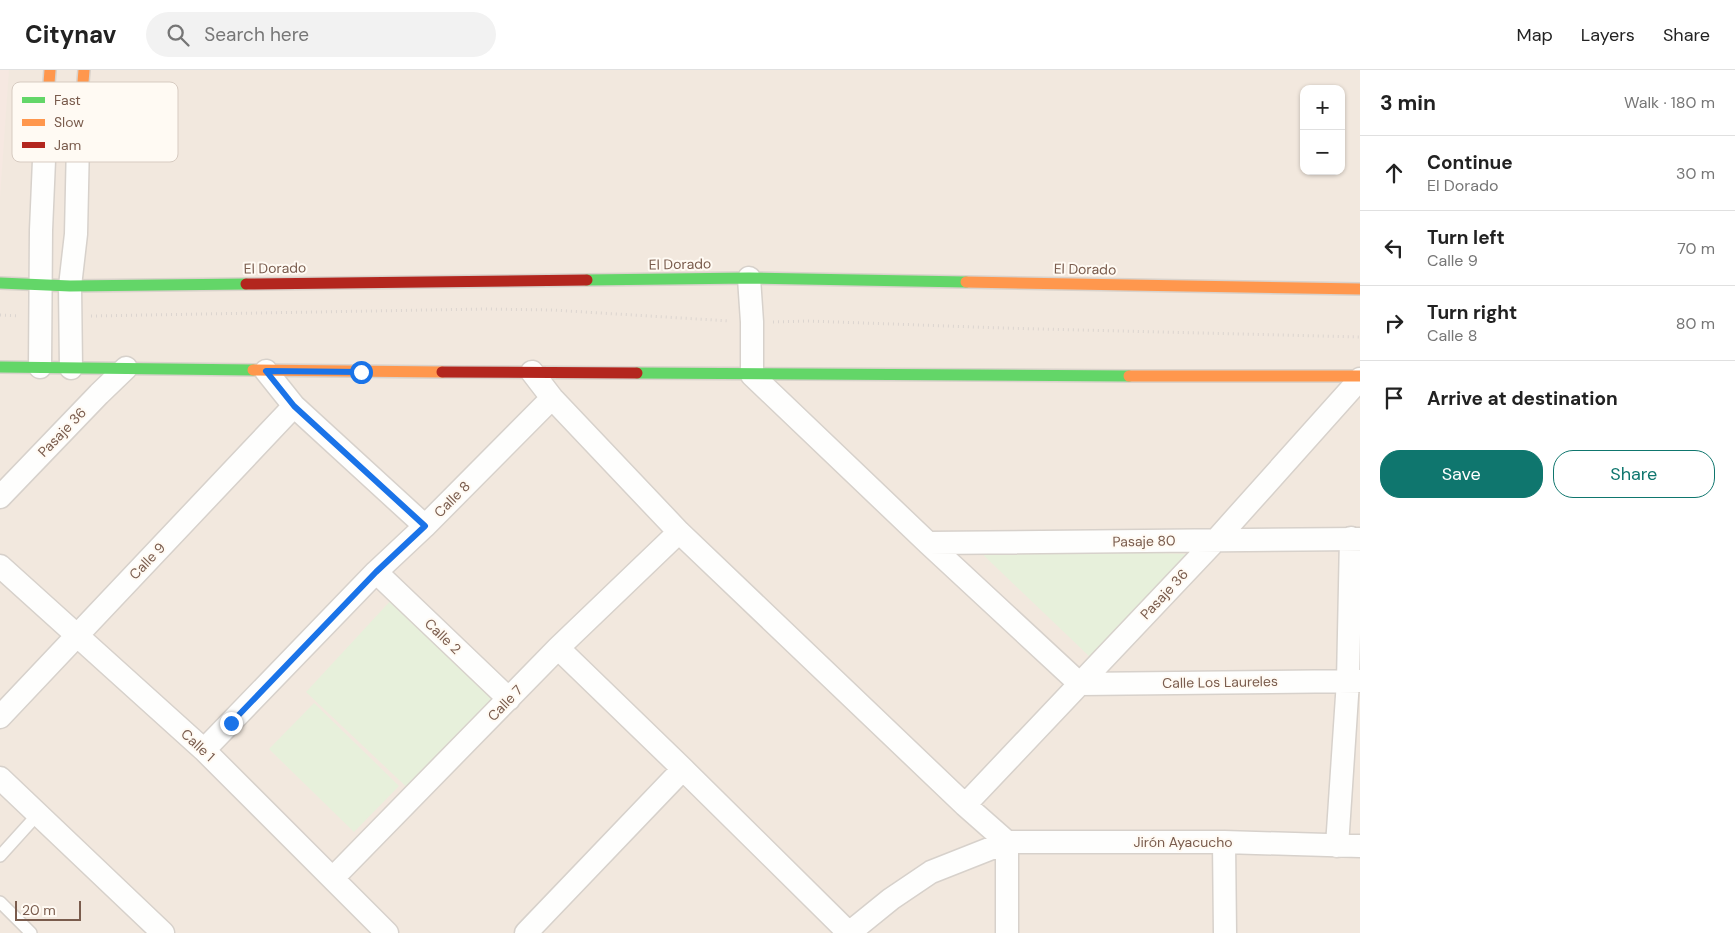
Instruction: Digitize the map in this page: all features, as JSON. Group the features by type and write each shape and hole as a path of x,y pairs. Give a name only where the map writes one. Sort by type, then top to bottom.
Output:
{"main road":[{"name":"El Dorado","path":"0,283 70,286 749,278 1360,289"},
{"path":"0,367 752,375 1360,378"}],"street":[{"path":"40,367 41,230 44,162"},
{"path":"71,368 70,286 76,234 78,162"},
{"path":"749,278 752,322 752,375 928,543 1080,684"},
{"name":"Pasaje 36","path":"0,498 126,368"},
{"path":"266,371 294,406 425,526"},
{"path":"532,372 552,398 679,532 965,805 1007,842 1008,933"},
{"name":"Pasaje 36","path":"965,805 1216,540 1360,378"},
{"name":"Calle 8","path":"204,750 376,572 425,526 552,398"},
{"name":"Calle 9","path":"0,717 294,406"},
{"name":"Calle 7","path":"334,878 558,648 679,532"},
{"path":"1337,846 1354,681 1355,539"},
{"name":"Pasaje 80","path":"928,543 1355,539"},
{"name":"Calle 1","path":"0,566 204,750 387,933"},
{"name":"Calle 2","path":"376,572 509,699"},
{"path":"558,648 849,933 891,899 931,872 1007,842"},
{"name":"Calle Los Laureles","path":"1080,684 1354,681"},
{"path":"526,933 683,769"},
{"path":"0,778 163,933"},
{"name":"Jirón Ayacucho","path":"1007,842 1224,842 1360,846"},
{"path":"1224,842 1225,933"}],"lane":[{"path":"0,856 38,814"},
{"path":"0,902 30,933"}],"path":[{"path":"71,316 542,310 752,322 808,321 1360,337"},
{"path":"0,315 41,316"}],"shaded area":[{"path":"0,70 1360,70 1360,933 0,933"},
{"path":"0,70 9,70 0,197"}],"green space":[{"path":"975,547 1188,554 1091,658"},
{"path":"394,597 505,701 414,794 306,692"},
{"path":"314,703 399,786 354,832 269,749"}],"traffic: fast":[{"path":"587,280 749,278 966,282"},
{"path":"0,283 70,286 246,284"},
{"path":"0,367 253,370"},
{"path":"637,373 1129,376"}],"traffic: slow":[{"path":"49,82 50,70"},
{"path":"83,82 84,70"},
{"path":"966,282 1360,289"},
{"path":"253,370 442,372"},
{"path":"1129,376 1360,376"}],"traffic: jam":[{"path":"246,284 587,280"},
{"path":"442,372 637,373"}],"route":[{"path":"231,723 376,572 425,526 294,406 266,371 361,372"}]}
